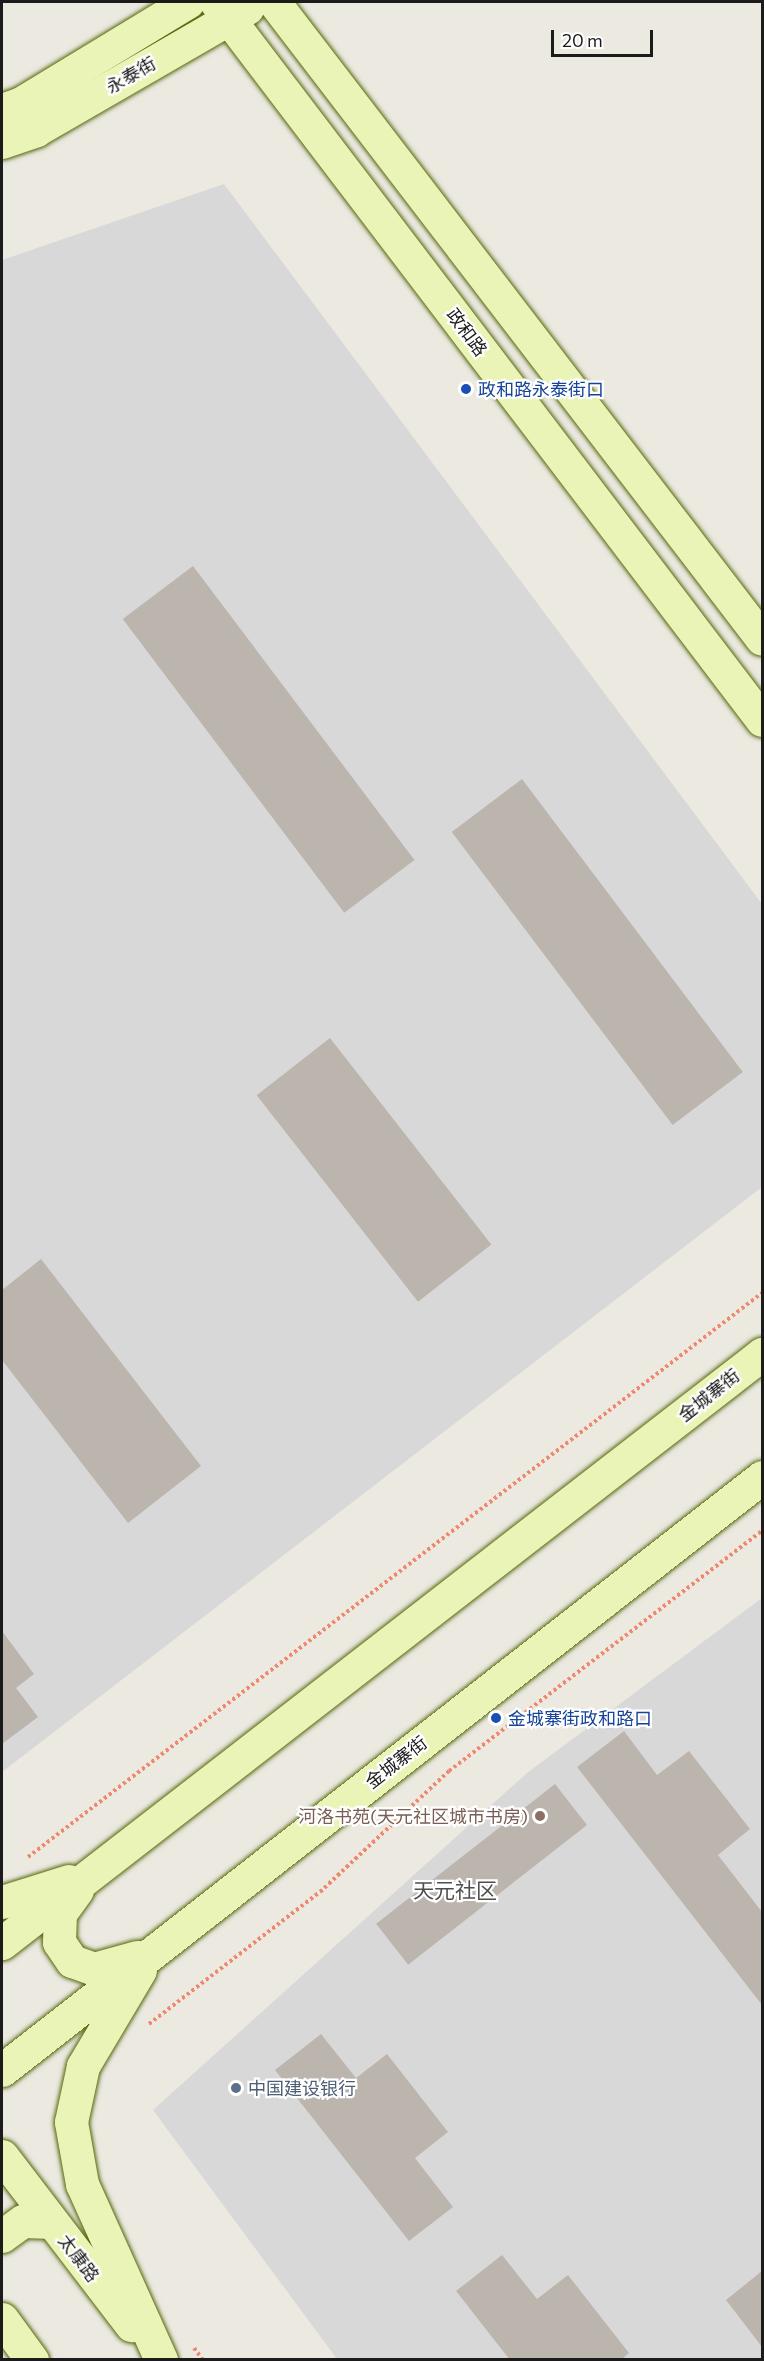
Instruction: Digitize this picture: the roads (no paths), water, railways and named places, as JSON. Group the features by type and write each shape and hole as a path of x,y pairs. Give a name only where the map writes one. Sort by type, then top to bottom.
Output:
{"main road":[{"name":"永泰街","path":"2,110 21,103 188,2"},
{"name":"永泰街","path":"2,142 36,130 222,10 256,2"},
{"path":"274,2 762,639"},
{"name":"政和路","path":"222,10 762,720"},
{"name":"金城寨街","path":"2,1943 762,1354"},
{"name":"金城寨街","path":"2,2070 762,1477"},
{"path":"2,1902 88,1876"},
{"path":"88,1876 60,1913 59,1942 72,1960 94,1969 150,1953"},
{"path":"150,1953 83,2066 71,2122 82,2184 159,2360"},
{"name":"太康路","path":"2,2156 159,2360"},
{"path":"2,2236 23,2220 52,2222"},
{"path":"2,2319 32,2360"}],"place":[{"name":"政和路永泰街口","path":"466,389"},
{"name":"金城寨街政和路口","path":"496,1718"},
{"name":"河洛书苑(天元社区城市书房)","path":"540,1816"},
{"name":"中国建设银行","path":"236,2088"}],"district":[{"name":"天元社区","path":"455,1890"}]}
